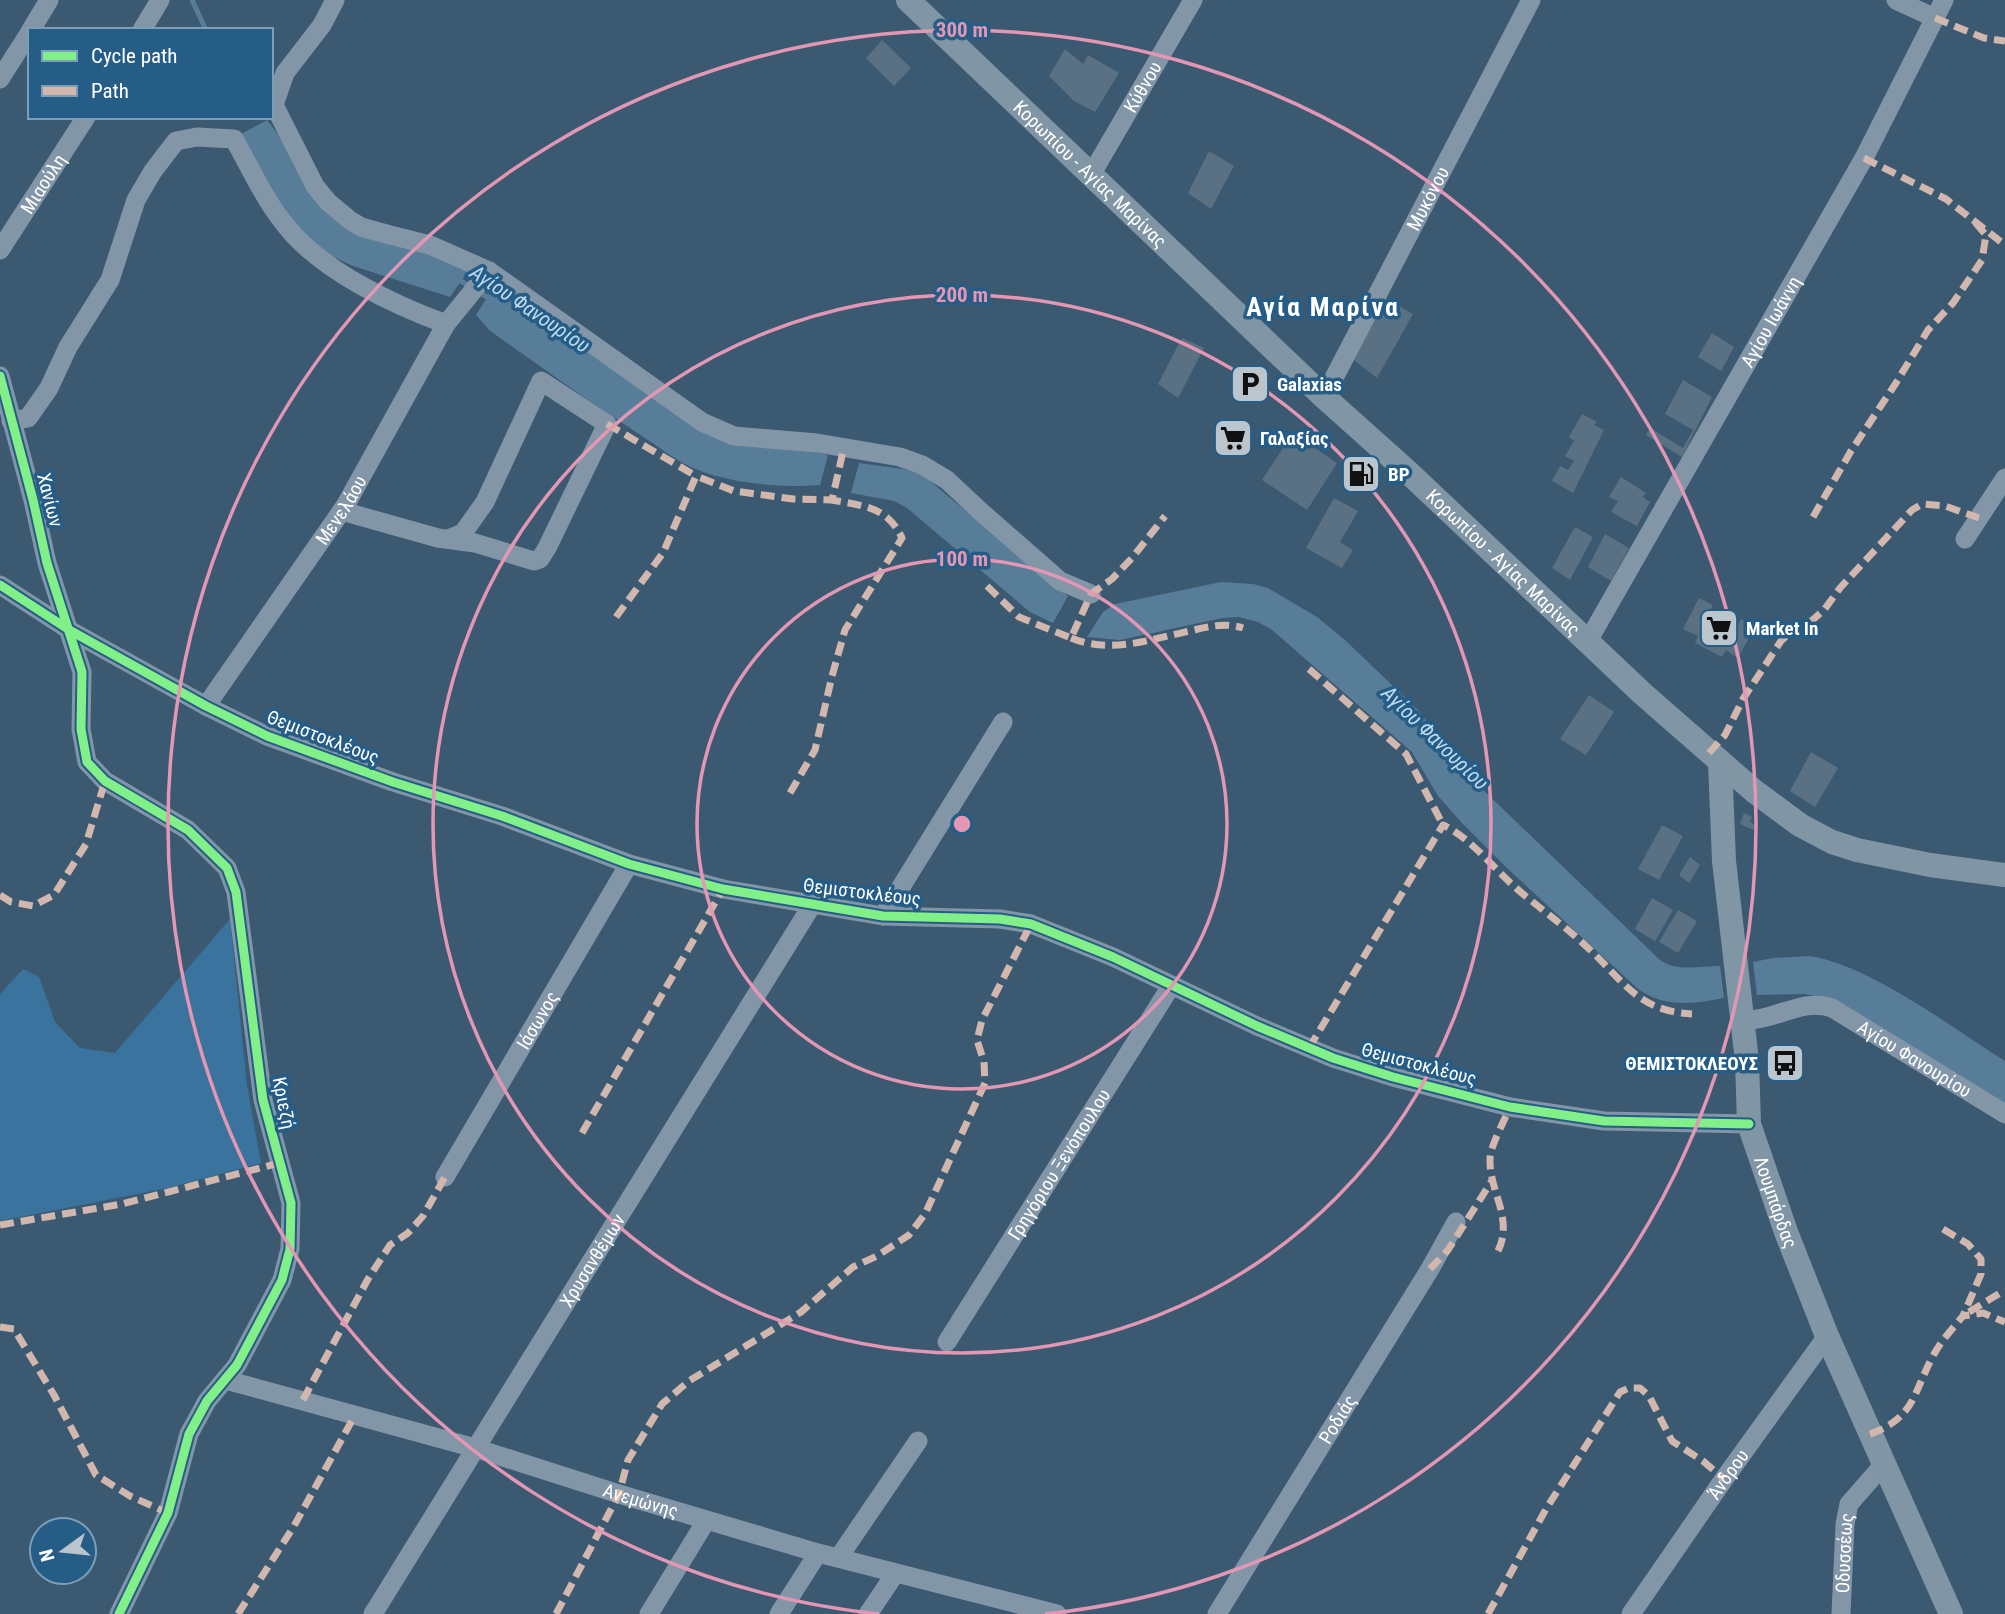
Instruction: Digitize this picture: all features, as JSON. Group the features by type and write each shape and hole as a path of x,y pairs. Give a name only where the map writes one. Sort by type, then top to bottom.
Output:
{"main road":[{"name":"Κορωπίου - Αγίας Μαρίνας","path":"908,0 1324,397 1409,472 1588,641 1754,791 1800,825 1832,842 1857,850 1930,864 2005,875"},
{"name":"Λουμπάρδας","path":"1720,762 1724,861 1742,1020 1749,1125 1786,1232 1827,1336 1951,1614"}],"street":[{"path":"32,28 50,0"},
{"path":"143,28 160,0"},
{"path":"335,0 322,25 285,73 274,105 315,186 328,202 361,226 430,244 486,276 718,431 753,439 817,443 900,457 922,465 947,480 1060,580 1091,594"},
{"name":"Κύθνου","path":"1091,175 1193,0"},
{"name":"Μυκόνου","path":"1324,397 1531,0"},
{"path":"1896,0 1935,18"},
{"name":"Αγίου Ιωάννη","path":"1588,641 1864,158 1944,0"},
{"path":"0,79 28,34"},
{"name":"Μιαούλη","path":"0,250 85,119"},
{"path":"11,421 28,418 49,388 68,347 110,279 136,200 176,141 197,137 234,139 274,210 304,246 337,271 414,312 446,324"},
{"name":"Μενελάου","path":"206,706 342,511 446,324 486,276"},
{"name":"Χανίων","path":"0,376 47,563 71,631"},
{"path":"342,511 448,539 475,543 534,561 540,559 607,424 541,381 485,502 463,533 448,539"},
{"path":"1965,539 2005,478"},
{"name":"Θεμιστοκλέους","path":"0,585 71,631 206,706 267,736 393,782 502,816 629,864 723,889 883,916 1000,919 1031,924 1113,957 1257,1027 1333,1058 1393,1077 1510,1107 1604,1121 1749,1125"},
{"name":"Κριεζή","path":"71,631 82,672 81,729 87,762 105,781 188,830 228,868 236,892 263,1100 291,1203 290,1249 282,1280 237,1366 207,1401 189,1434 168,1513 119,1614"},
{"path":"883,916 1003,722"},
{"name":"Ιάσωνος","path":"445,1177 629,864"},
{"name":"Χρυσανθέμων","path":"373,1614 812,905"},
{"name":"Γρηγόριου Ξενόπουλου","path":"947,1342 1171,986"},
{"name":"Αγίου Φανουρίου","path":"1742,1020 1768,1018 1819,1003 1832,1008 2005,1114"},
{"name":"Ροδιάς","path":"1217,1614 1430,1269 1456,1222"},
{"name":"Άνδρου","path":"1631,1614 1827,1336"},
{"name":"Ανεμώνης","path":"226,1380 475,1448 706,1521 818,1553 1057,1614"},
{"path":"839,1558 918,1441"},
{"name":"Οδυσσέως","path":"1841,1614 1845,1524 1849,1504 1884,1464"},
{"path":"649,1614 706,1521"},
{"path":"779,1614 818,1553"},
{"path":"868,1614 895,1574"}],"shaded area":[{"path":"230,919 247,1085 261,1163 168,1188 0,1221 0,994 23,969 39,977 55,1022 80,1048 115,1053"}],"water":[{"path":"267,120 314,193 468,271 450,297 353,266 323,252 288,221 241,134"},
{"path":"493,288 516,300 693,424 828,455 820,485 790,486 743,482 712,475 675,458 489,330 476,315"},
{"path":"859,463 903,469 930,481 1068,596 1053,623 1030,612 907,508 894,501 851,493"},
{"path":"1221,582 1268,588 1317,617 1420,712 1453,761 1660,960 1681,967 1720,966 1724,998 1690,1003 1668,1002 1637,988 1462,823 1438,796 1412,752 1271,629 1239,617 1222,618 1120,640 1087,637 1103,612 1115,604"},
{"path":"1810,956 1834,962 1884,985 1936,1015 2005,1061 2005,1108 1819,997 1805,994 1757,995 1753,962"}],"building":[{"path":"882,40 911,68 894,86 866,58"},
{"path":"1065,49 1083,64 1088,55 1119,73 1095,112 1074,101 1049,76"},
{"path":"1209,151 1234,166 1211,209 1188,193"},
{"path":"1387,299 1413,314 1377,378 1350,357"},
{"path":"1712,333 1734,347 1721,371 1698,357"},
{"path":"1182,338 1204,348 1178,398 1158,384"},
{"path":"1683,380 1712,397 1682,457 1646,435 1650,428 1683,448 1693,430 1665,414"},
{"path":"1582,414 1597,422 1594,425 1604,430 1573,493 1552,481 1560,466 1568,470 1574,461 1565,456 1574,441 1569,437"},
{"path":"1293,433 1337,463 1307,510 1262,480"},
{"path":"1360,463 1375,477 1363,490 1347,476"},
{"path":"1621,477 1646,493 1643,497 1650,502 1637,526 1611,512 1618,501 1609,497"},
{"path":"1334,498 1358,511 1340,542 1353,550 1342,568 1306,548"},
{"path":"1575,527 1593,537 1570,580 1552,568"},
{"path":"1605,534 1629,548 1611,581 1588,567"},
{"name":"Market In","path":"1699,598 1713,605 1709,613 1737,627 1741,619 1755,627 1738,658 1726,650 1722,657 1695,643 1698,636 1683,629"},
{"path":"1589,695 1614,712 1586,755 1560,739"},
{"path":"1811,752 1838,768 1815,807 1790,791"},
{"path":"1744,813 1752,817 1750,822 1756,825 1753,830 1740,824"},
{"path":"1662,825 1683,836 1659,880 1638,869"},
{"path":"1690,857 1700,865 1689,883 1679,875"},
{"path":"1652,898 1673,910 1655,941 1635,929"},
{"path":"1678,910 1697,921 1678,953 1659,942"}],"waterway":[{"name":"Αγίου Φανουρίου","path":"192,0 205,28"},
{"name":"Αγίου Φανουρίου","path":"456,278 492,300"}],"marked path":[{"path":"1935,18 1984,38 2005,41"},
{"path":"1864,158 1946,199 2005,245"},
{"path":"1813,517 1851,451 1928,330 1953,303 1982,260 1986,235 1974,221"},
{"path":"607,424 696,476"},
{"path":"616,617 663,553 696,476 734,491 793,499 832,500 844,447"},
{"path":"790,793 815,750 845,630 902,538 896,527 881,513 864,506 832,500"},
{"path":"1709,753 1725,735 1743,699 1781,641 1791,632 1807,625 1824,610 1840,588 1912,510 1922,504 1945,506 1979,518"},
{"path":"987,586 1019,617 1071,638 1091,594 1112,579 1132,558 1165,516"},
{"path":"1071,638 1086,643 1115,645 1216,626 1243,628"},
{"path":"1309,669 1406,754 1443,825"},
{"path":"0,895 11,902 33,906 54,895 86,844 105,781"},
{"path":"1309,1048 1443,825 1473,846 1516,888 1579,939 1633,992 1658,1007 1692,1014"},
{"path":"582,1133 723,889"},
{"path":"556,1614 619,1494 628,1460 662,1404 689,1381 801,1312 853,1267 877,1256 909,1235 925,1214 985,1083 984,1062 977,1040 982,1020 1031,924"},
{"path":"1498,1251 1503,1227 1490,1159 1495,1140 1510,1107"},
{"path":"0,1225 122,1204 279,1163"},
{"path":"303,1400 368,1279 390,1245 408,1233 423,1216 445,1177"},
{"path":"1430,1269 1448,1250 1493,1179"},
{"path":"1943,1229 1968,1244 1981,1259 1981,1274 1963,1316"},
{"path":"1969,1312 2005,1290"},
{"path":"1870,1434 1885,1428 1904,1412 1936,1350 1963,1316 1983,1313 2005,1322"},
{"path":"0,1327 14,1329 54,1395 96,1475 130,1496 168,1513"},
{"path":"1488,1614 1546,1509 1620,1392 1629,1388 1640,1388 1649,1396 1672,1441 1703,1461 1724,1479"},
{"path":"238,1614 294,1526 355,1415"}],"cycle path":[{"path":"0,376 47,563 82,672 81,729 87,762 105,781 188,830 227,868 236,892 263,1100 291,1203 290,1249 282,1280 237,1365 207,1401 189,1434 168,1513 119,1614"},
{"path":"0,585 71,631 206,706 267,736 393,782 502,816 629,864 723,889 883,916 1000,919 1031,924 1113,957 1257,1026 1333,1058 1393,1077 1510,1107 1604,1121 1749,1124"}],"place":[{"name":"Galaxias","path":"1250,384"},
{"name":"Γαλαξίας","path":"1233,438"},
{"name":"BP","path":"1361,474"},
{"name":"Market In","path":"1719,628"},
{"name":"ΘΕΜΙΣΤΟΚΛΕΟΥΣ","path":"1785,1063"}],"district":[{"name":"Αγία Μαρίνα","path":"1323,307"}]}
